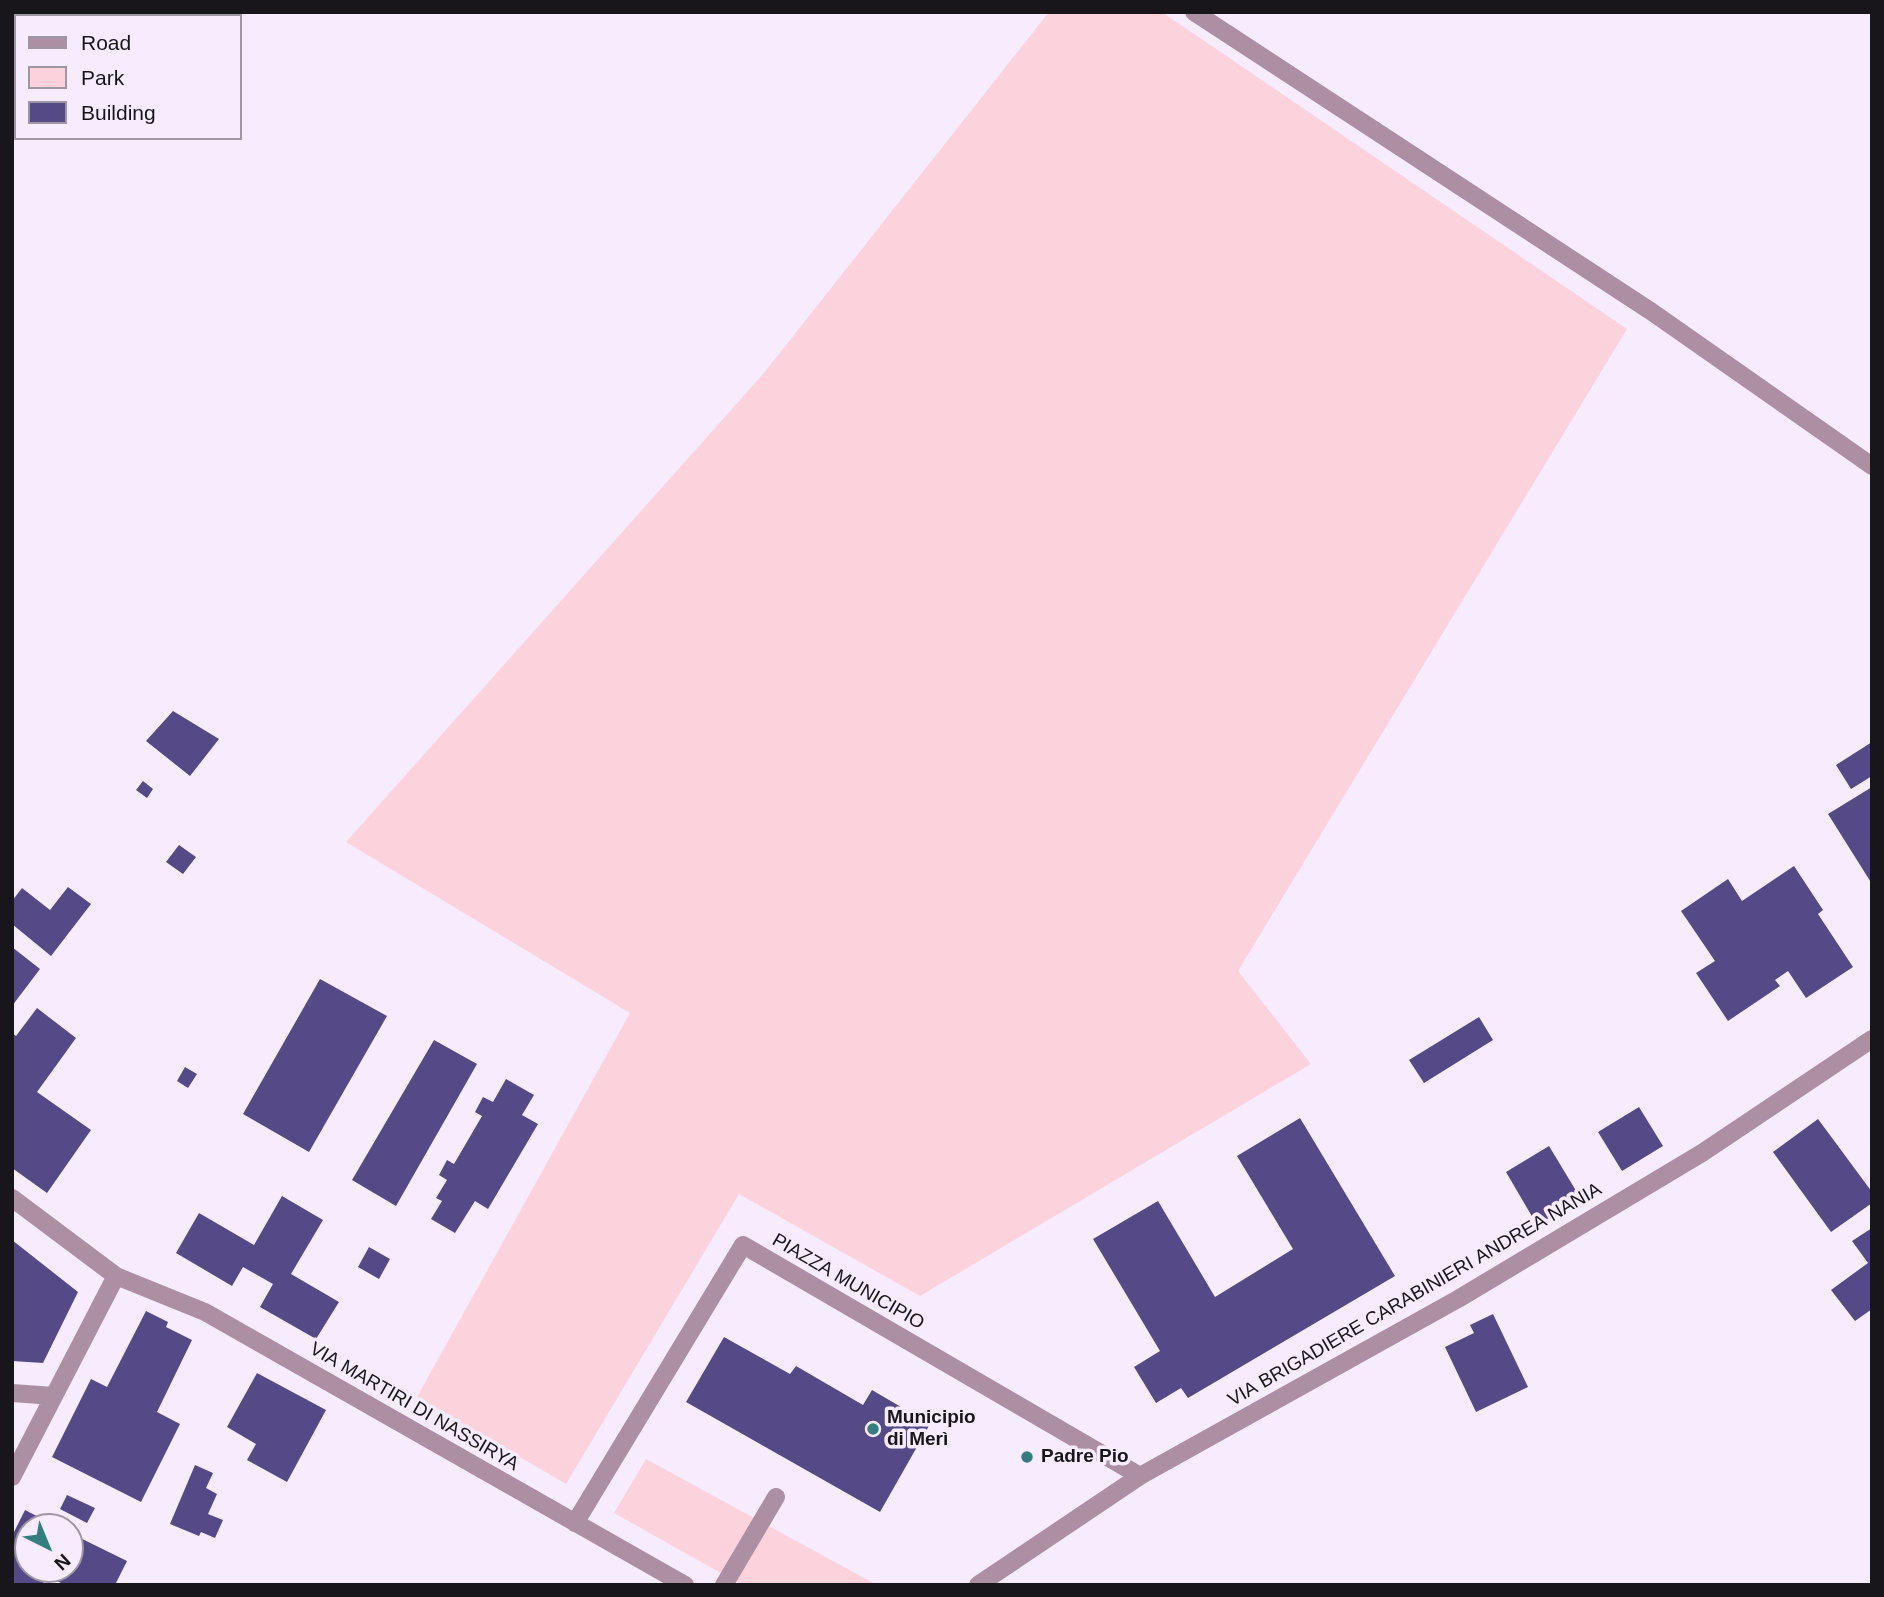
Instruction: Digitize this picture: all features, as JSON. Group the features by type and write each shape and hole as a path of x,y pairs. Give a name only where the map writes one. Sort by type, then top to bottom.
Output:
{"street":[{"path":"1194,12 1652,312 1872,466"},
{"name":"VIA BRIGADIERE CARABINIERI ANDREA NANIA","path":"978,1585 1140,1476 1481,1286 1702,1153 1872,1039"},
{"name":"VIA MARTIRI DI NASSIRYA","path":"12,1198 116,1276 205,1312 685,1585"},
{"name":"PIAZZA MUNICIPIO","path":"575,1522 743,1245 1140,1476"},
{"path":"12,1476 116,1276"},
{"path":"12,1393 54,1395"},
{"path":"724,1585 776,1497"}],"green space":[{"path":"1049,12 1162,12 1627,329 1238,971 1311,1064 920,1296 739,1194 566,1484 417,1397 630,1013 346,842 764,373"},
{"path":"646,1459 877,1585 742,1585 614,1513"}],"building":[{"path":"173,711 219,739 190,776 146,741"},
{"path":"1872,742 1872,776 1851,789 1836,765"},
{"path":"143,781 153,789 147,798 136,790"},
{"path":"1872,787 1872,884 1828,814"},
{"path":"179,845 196,857 183,874 166,862"},
{"path":"1794,866 1823,910 1818,914 1853,967 1806,998 1788,971 1775,980 1780,986 1728,1021 1696,973 1715,961 1681,911 1728,879 1742,901"},
{"path":"68,887 91,904 51,956 12,924 12,901 22,888 50,910"},
{"path":"12,947 40,969 12,1006"},
{"path":"320,979 387,1016 309,1152 243,1114"},
{"path":"37,1008 76,1038 37,1092 91,1130 47,1193 12,1168 12,1033 16,1036"},
{"path":"1479,1017 1493,1040 1424,1083 1409,1060"},
{"path":"434,1040 477,1064 396,1206 352,1180"},
{"path":"185,1067 197,1074 188,1088 177,1081"},
{"path":"506,1079 534,1095 522,1115 538,1124 488,1209 475,1201 455,1233 431,1219 442,1201 436,1198 447,1180 439,1175 447,1160 454,1164 482,1116 475,1112 483,1097 493,1102"},
{"path":"1639,1107 1663,1146 1622,1171 1598,1132"},
{"path":"1300,1118 1395,1276 1188,1398 1181,1388 1156,1403 1134,1367 1160,1351 1093,1239 1158,1201 1215,1297 1293,1249 1237,1156"},
{"path":"1818,1119 1872,1192 1872,1203 1831,1232 1773,1152"},
{"path":"1549,1146 1581,1199 1537,1225 1506,1172"},
{"path":"282,1196 323,1220 291,1274 339,1302 316,1339 260,1307 273,1284 243,1267 232,1286 176,1253 199,1213 254,1245"},
{"path":"1872,1228 1872,1309 1855,1321 1831,1290 1868,1263 1852,1241"},
{"path":"12,1240 78,1292 43,1363 12,1361"},
{"path":"369,1247 390,1259 379,1279 358,1267"},
{"path":"146,1311 168,1322 166,1327 192,1340 157,1412 180,1424 141,1502 52,1457 91,1379 107,1387"},
{"path":"1493,1314 1528,1387 1476,1412 1445,1347 1474,1333 1470,1325"},
{"name":"Municipio di Merì","path":"724,1337 790,1374 796,1366 863,1405 872,1390 930,1424 880,1512 686,1402"},
{"path":"257,1373 326,1410 287,1482 247,1460 256,1444 227,1427"},
{"path":"195,1465 213,1473 206,1488 217,1494 208,1514 223,1520 215,1538 201,1532 199,1536 170,1524"},
{"path":"67,1495 95,1508 87,1523 84,1521 84,1513 68,1513 60,1509"},
{"path":"14,1532 14,1583 43,1583 42,1585 12,1585"},
{"path":"84,1540 127,1561 115,1585 61,1583 84,1583"}],"place":[{"name":"Municipio di Merì","path":"873,1429"},
{"name":"Padre Pio","path":"1027,1457"}]}
